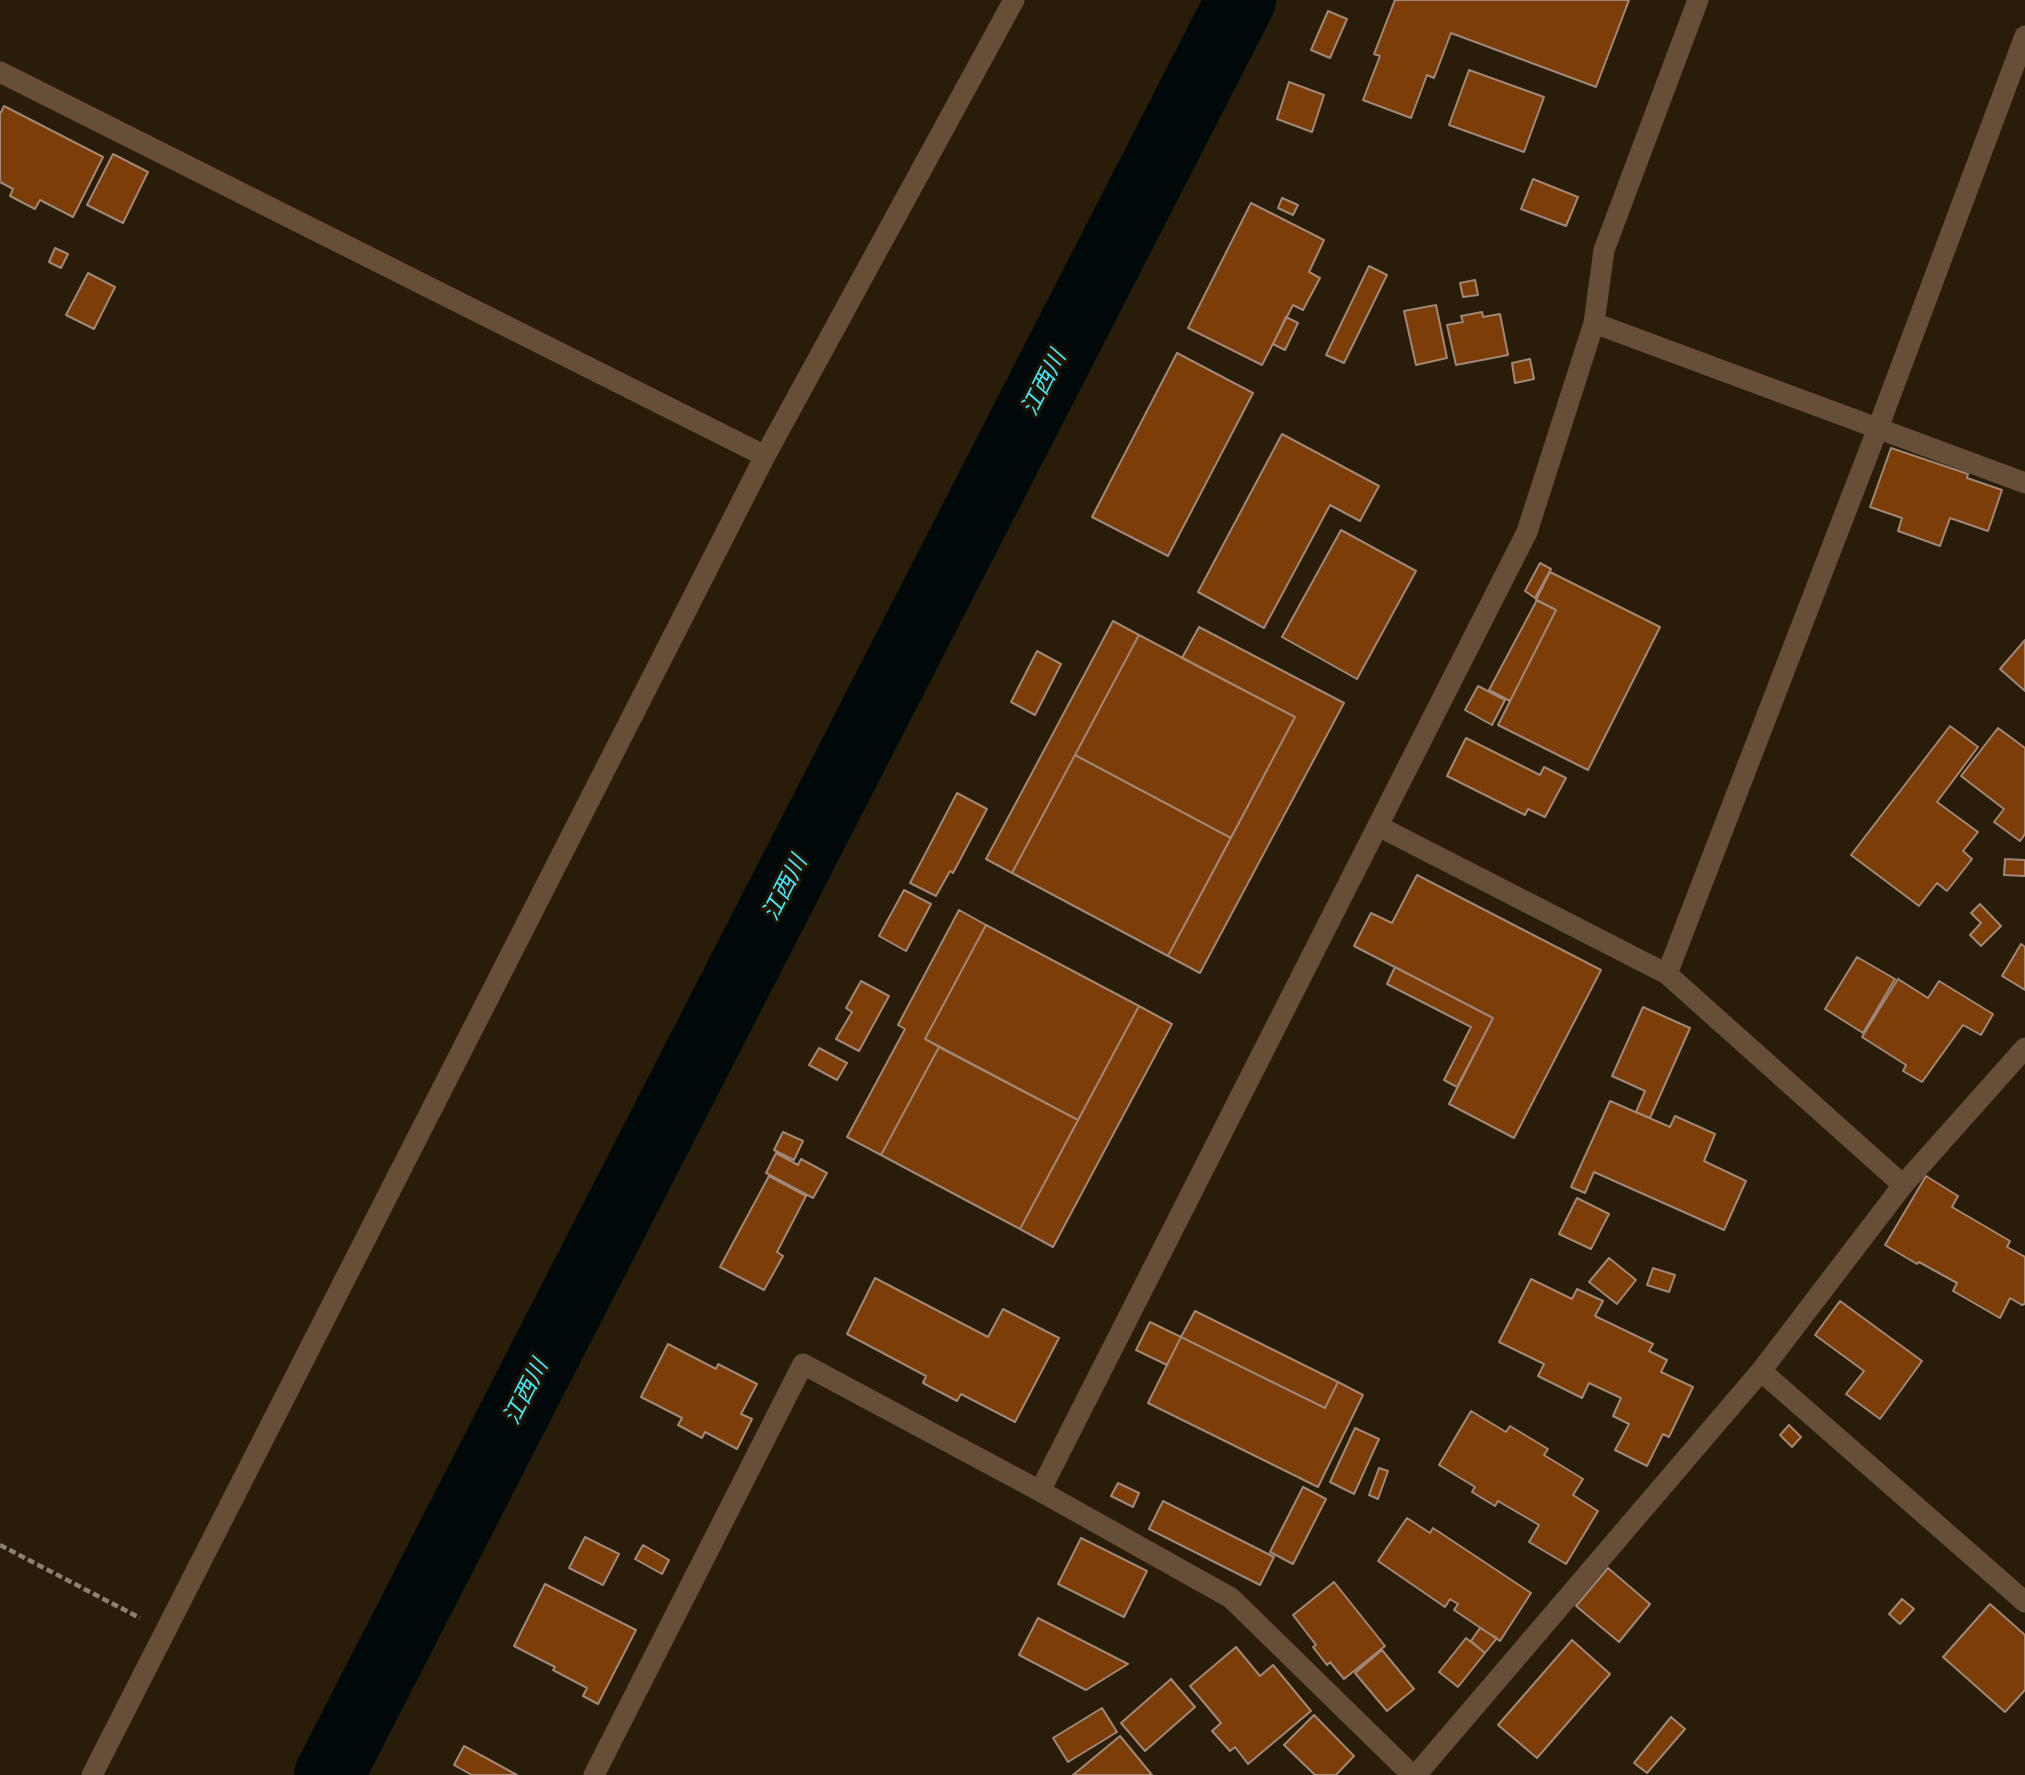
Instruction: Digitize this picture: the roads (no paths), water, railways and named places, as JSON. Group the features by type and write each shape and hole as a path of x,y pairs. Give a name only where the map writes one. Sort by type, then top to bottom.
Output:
{"street":[{"path":"92,1775 765,456 1014,0"},
{"path":"1040,1491 1527,531 1594,323 1604,250 1698,0"},
{"path":"1667,974 1878,428 2025,36"},
{"path":"0,72 765,456"},
{"path":"1594,323 2025,483"},
{"path":"1378,826 1667,974 1903,1185"},
{"path":"594,1775 803,1364 1040,1491 1231,1598 1414,1775 1760,1371 1903,1185 2025,1048"},
{"path":"1760,1371 2025,1602"}],"waterway":[{"name":"江西川","path":"329,1775 1241,0"}]}
